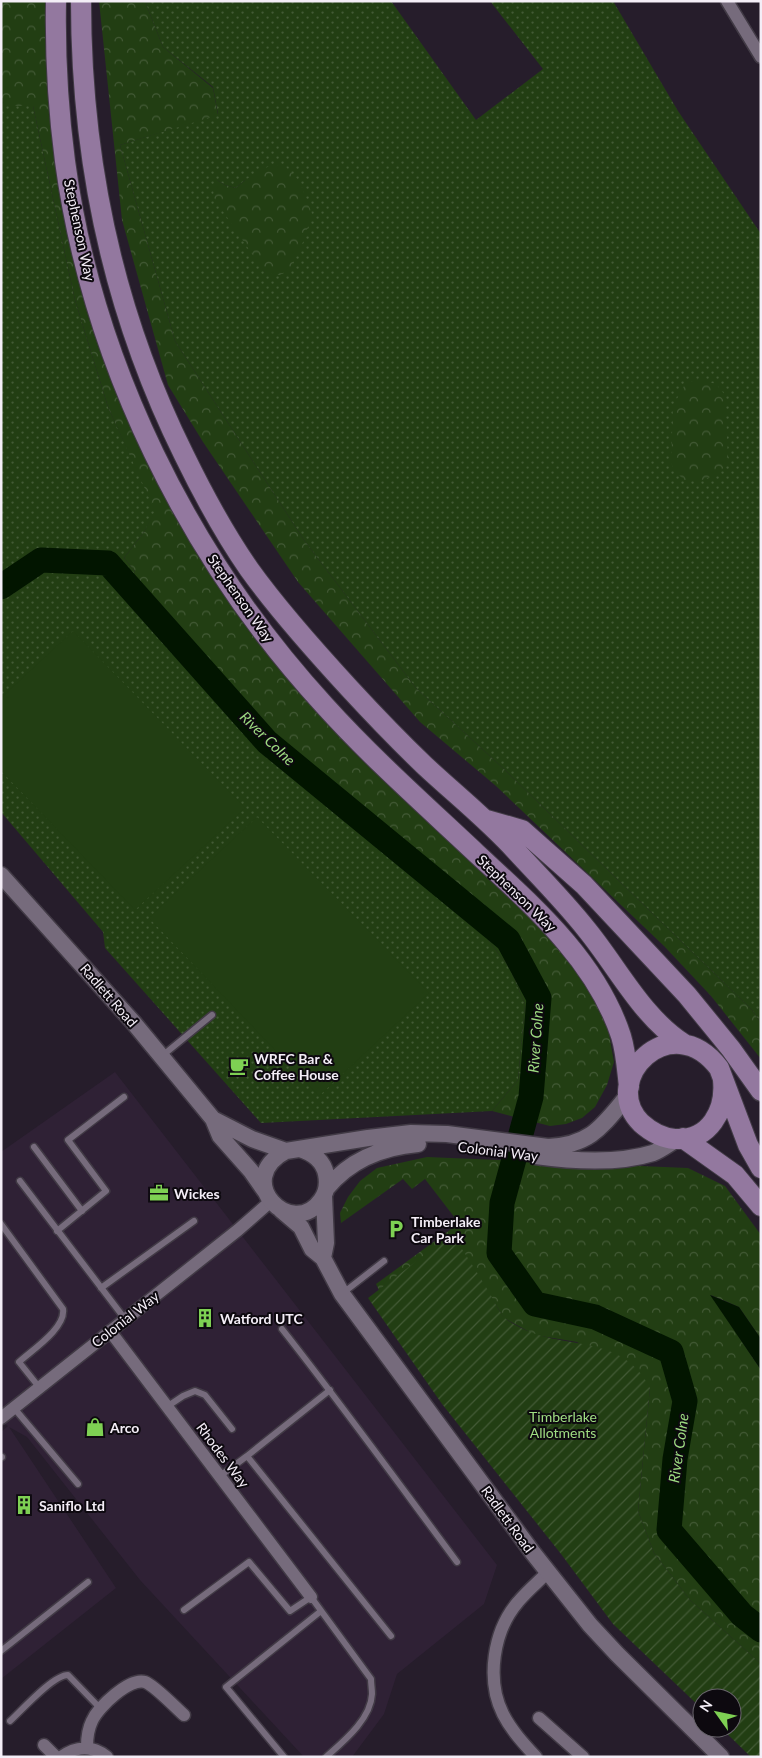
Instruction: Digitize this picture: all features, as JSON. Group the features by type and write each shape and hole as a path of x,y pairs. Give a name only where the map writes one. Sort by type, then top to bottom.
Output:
{"main road":[{"name":"Stephenson Way","path":"56,1 60,119 79,235 91,283 116,363 145,434 168,480 229,585 278,651 306,684 367,750 532,905 576,954 596,982 622,1038 629,1090"},
{"name":"Stephenson Way","path":"81,1 81,39 86,118 91,158 112,266 141,358 172,430 205,496 249,569 289,620 348,687 392,733 510,844 587,929 649,1013 668,1034 684,1044"},
{"name":"Stephenson Way","path":"482,819 522,830 584,885 687,995 731,1048 761,1091"},
{"path":"723,1080 724,1093 721,1110 714,1121 704,1130 691,1137 680,1139 664,1137 648,1129 632,1109 629,1090 636,1067 645,1055 656,1048 668,1044 684,1044 702,1050 711,1057 719,1068 748,1145 761,1168"},
{"path":"680,1139 736,1175 761,1206"}],"street":[{"path":"727,1 761,57"},
{"name":"Radlett Road","path":"1,875 133,1022 214,1119 220,1136 251,1171 272,1201 301,1227 312,1249 324,1258 342,1294 548,1572 590,1625 721,1757"},
{"name":"Colonial Way","path":"547,1152 570,1145 593,1134 629,1090"},
{"name":"Radlett Road","path":"214,1119 252,1139 293,1150"},
{"name":"Colonial Way","path":"293,1150 411,1133 447,1134 475,1142 547,1152 582,1160 612,1160 654,1153 680,1139"},
{"name":"Colonial Way","path":"326,1192 336,1177 360,1160 398,1146 424,1143 475,1142"},
{"path":"324,1258 328,1181 325,1168 318,1158 309,1152 293,1150 275,1156 267,1166 264,1179 272,1201 290,1213 310,1210 318,1204 326,1192"},
{"name":"Colonial Way","path":"1,1418 272,1201"},
{"name":"Rhodes Way","path":"110,1331 312,1597"},
{"path":"536,1757 517,1736 502,1713 496,1690 494,1665 498,1638 509,1614 517,1602 548,1572"},
{"path":"88,1747 88,1736 92,1721 100,1708 128,1685 138,1681 148,1683 184,1714"},
{"path":"539,1718 583,1757"},
{"path":"44,1745 56,1757"},
{"path":"61,1757 70,1751 88,1747 99,1751 107,1757"}],"lane":[{"path":"161,1056 212,1014"},
{"path":"58,1231 106,1192 68,1140 124,1097"},
{"path":"34,1147 82,1211"},
{"path":"20,1181 124,1319"},
{"path":"101,1288 194,1221"},
{"path":"1,1224 63,1309 64,1315 58,1327 18,1362 39,1387"},
{"path":"342,1294 384,1260"},
{"path":"282,1329 330,1390 457,1562"},
{"path":"220,1476 330,1390"},
{"path":"168,1406 195,1391 206,1395 232,1429"},
{"path":"14,1408 78,1484"},
{"path":"247,1456 391,1636"},
{"path":"184,1610 249,1562 290,1611 312,1597 370,1678 372,1695 368,1712 363,1721 326,1757"},
{"path":"2,1649 88,1582"},
{"path":"284,1757 226,1686 321,1611"},
{"path":"10,1721 63,1675 68,1675 100,1708"}],"shaded area":[{"path":"115,1072 497,1565 484,1604 397,1674 384,1714 352,1757 304,1757 140,1580 27,1437 9,1427 116,1588 1,1679 1,1432 8,1426 1,1422 1,1152"},
{"path":"710,1295 739,1307 761,1339 761,1370"}],"green space":[{"path":"1,1 47,1 46,31 54,153 84,278 183,526 223,594 283,671 528,908 593,992 608,1028 614,1062 607,1085 595,1107 582,1118 566,1124 550,1126 492,1111 518,1080 525,1004 510,969 481,930 272,752 201,673 167,622 132,578 135,571 124,558 144,532 155,511 108,407 75,300 33,106 1,106"},
{"path":"99,1 150,1 146,4 163,47 213,88 218,115 120,145 175,341 304,540 416,688 505,770 752,1010 761,1023 761,1059 711,996 664,946 496,786 420,722 298,582 203,442 168,385 122,220"},
{"path":"150,1 391,1 476,120 543,69 490,1 613,1 678,111 761,234 761,1023 752,1010 505,770 416,688 304,540 175,341 120,145 218,114 213,87 163,47 146,4","holes":["217,180 225,185 236,188 245,180 265,273"]},
{"path":"1,106 33,106 75,300 108,407 156,511 144,532 124,558 135,571 132,578 167,622 439,893 481,930 510,969 525,1004 518,1080 492,1111 261,1123 105,948 103,932 1,812"},
{"path":"271,165 286,167 300,182 312,214 303,242 291,268 280,275 265,273 214,198 213,185 217,180 225,185 236,188 245,180"},
{"path":"696,379 716,384 725,395 728,461 719,474 702,480 684,480 675,471 671,463 673,406 684,386"},
{"path":"73,631 245,808 135,910 1,771 1,698"},
{"path":"257,817 429,993 319,1096 149,918"},
{"path":"427,1157 688,1168 725,1186 761,1235 761,1339 739,1307 711,1295 761,1370 761,1664 690,1600 654,1553 638,1511 650,1388 577,1342 535,1335 504,1318 452,1235 379,1290 376,1284 454,1227 455,1218 425,1179 412,1189 403,1179 341,1223 340,1213 348,1197 360,1181 377,1168"},
{"name":"Timberlake Allotments","path":"452,1234 500,1312 507,1319 521,1328 539,1335 609,1351 624,1359 638,1371 650,1388 638,1511 654,1553 690,1600 761,1664 761,1757 751,1757 731,1738 742,1738 742,1688 692,1688 692,1699 613,1624 561,1554 442,1404 368,1298"}],"waterway":[{"name":"River Colne","path":"1,587 41,560 108,563 267,742 508,940 539,998 531,1097 502,1203 499,1253 535,1304 595,1317 671,1352 685,1401 675,1459 669,1530 742,1615 761,1630"}],"place":[{"name":"WRFC Bar & Coffee House","path":"239,1066"},
{"name":"Wickes","path":"159,1193"},
{"name":"Timberlake Car Park","path":"396,1229"},
{"name":"Watford UTC","path":"205,1318"},
{"name":"Arco","path":"95,1427"},
{"name":"Saniflo Ltd","path":"24,1505"}]}
